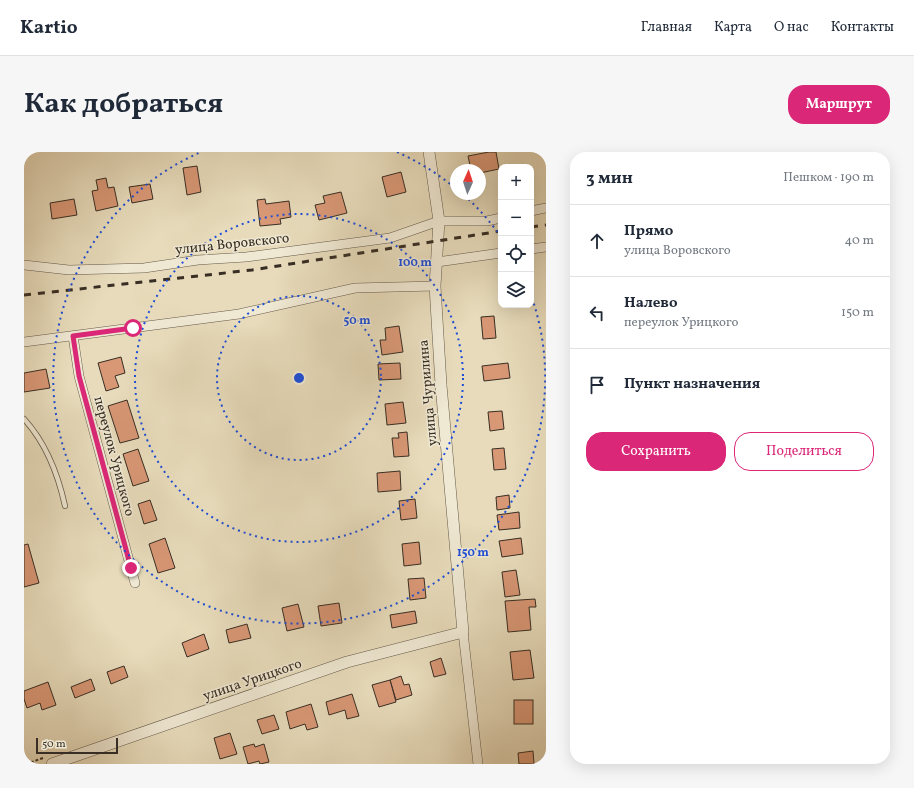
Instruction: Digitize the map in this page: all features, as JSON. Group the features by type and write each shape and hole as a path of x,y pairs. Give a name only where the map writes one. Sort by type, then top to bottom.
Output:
{"street":[{"name":"улица Чурилина","path":"429,152 439,221 434,286 441,385 463,632"},
{"path":"534,210 546,208"},
{"name":"улица Воровского","path":"24,265 69,270 144,268 198,260 246,257 390,238 439,221 486,221 498,219"},
{"path":"534,249 546,247"},
{"path":"437,262 498,253"},
{"path":"24,342 239,314 355,288 434,286"},
{"name":"переулок Урицкого","path":"73,336 79,376 136,583"},
{"path":"463,632 478,764"},
{"name":"улица Урицкого","path":"52,764 346,662 463,632"}],"lane":[{"path":"24,419 38,437 60,480 66,506"}],"building":[{"path":"496,152 498,169 486,172 486,164 470,164 468,156"},
{"path":"197,166 201,192 187,195 183,168"},
{"path":"401,172 406,192 387,197 382,177"},
{"path":"106,178 108,188 114,187 118,206 96,211 92,191 98,190 96,180"},
{"path":"150,184 153,199 132,203 129,187"},
{"path":"341,192 347,213 319,220 315,205 325,203 323,196"},
{"path":"74,199 77,215 52,219 50,203"},
{"path":"265,199 266,204 289,201 291,217 280,219 281,224 260,226 257,200"},
{"path":"494,316 496,338 483,339 481,317"},
{"path":"399,326 403,352 382,355 380,340 386,340 385,328"},
{"path":"121,357 125,373 115,376 119,387 106,391 98,363"},
{"path":"400,363 401,379 379,380 378,364"},
{"path":"508,363 510,378 484,381 482,366"},
{"path":"46,369 50,388 24,392 24,373"},
{"path":"127,400 139,438 120,443 108,406"},
{"path":"403,402 406,423 387,425 385,404"},
{"path":"502,411 504,429 490,431 488,412"},
{"path":"407,432 409,456 394,457 392,438 399,438 398,433"},
{"path":"504,448 506,469 494,470 492,449"},
{"path":"138,449 149,481 133,486 123,454"},
{"path":"400,471 401,490 378,492 377,473"},
{"path":"509,495 510,508 497,510 496,497"},
{"path":"415,499 417,518 401,520 399,501"},
{"path":"150,500 157,520 144,524 138,504"},
{"path":"519,512 520,528 499,530 497,515"},
{"path":"165,538 175,568 158,573 149,544"},
{"path":"521,538 523,554 502,557 499,541"},
{"path":"419,542 421,564 404,566 402,544"},
{"path":"28,544 39,583 24,587 24,545"},
{"path":"516,570 520,595 505,597 502,572"},
{"path":"424,578 426,598 410,600 408,579"},
{"path":"535,599 536,607 529,607 531,630 508,632 505,601"},
{"path":"339,603 342,623 321,626 318,606"},
{"path":"298,604 304,627 287,631 282,608"},
{"path":"415,611 417,623 392,628 390,615"},
{"path":"247,624 251,638 229,643 226,630"},
{"path":"204,634 209,649 187,657 182,643"},
{"path":"530,650 534,678 513,680 510,652"},
{"path":"441,658 446,674 434,677 430,662"},
{"path":"124,666 128,677 111,684 107,672"},
{"path":"401,676 404,685 409,684 412,695 396,700 390,680"},
{"path":"91,679 95,690 75,698 71,687"},
{"path":"390,680 396,702 379,707 372,685"},
{"path":"48,682 56,705 42,710 40,703 27,708 24,699 24,691"},
{"path":"352,694 359,716 347,719 345,710 329,715 326,702"},
{"path":"514,700 533,700 533,724 514,724"},
{"path":"311,704 318,727 307,730 305,724 290,729 286,712"},
{"path":"274,715 279,729 262,734 257,720"},
{"path":"230,733 237,754 220,759 214,738"},
{"path":"254,744 255,747 264,744 269,762 260,764 259,761 248,764 243,747"},
{"path":"533,751 534,764 519,764 518,753"}],"railway":[{"path":"534,227 546,225"},
{"path":"24,295 252,270 498,231"}],"route":[{"path":"131,568 79,376 73,336 133,328"}]}
